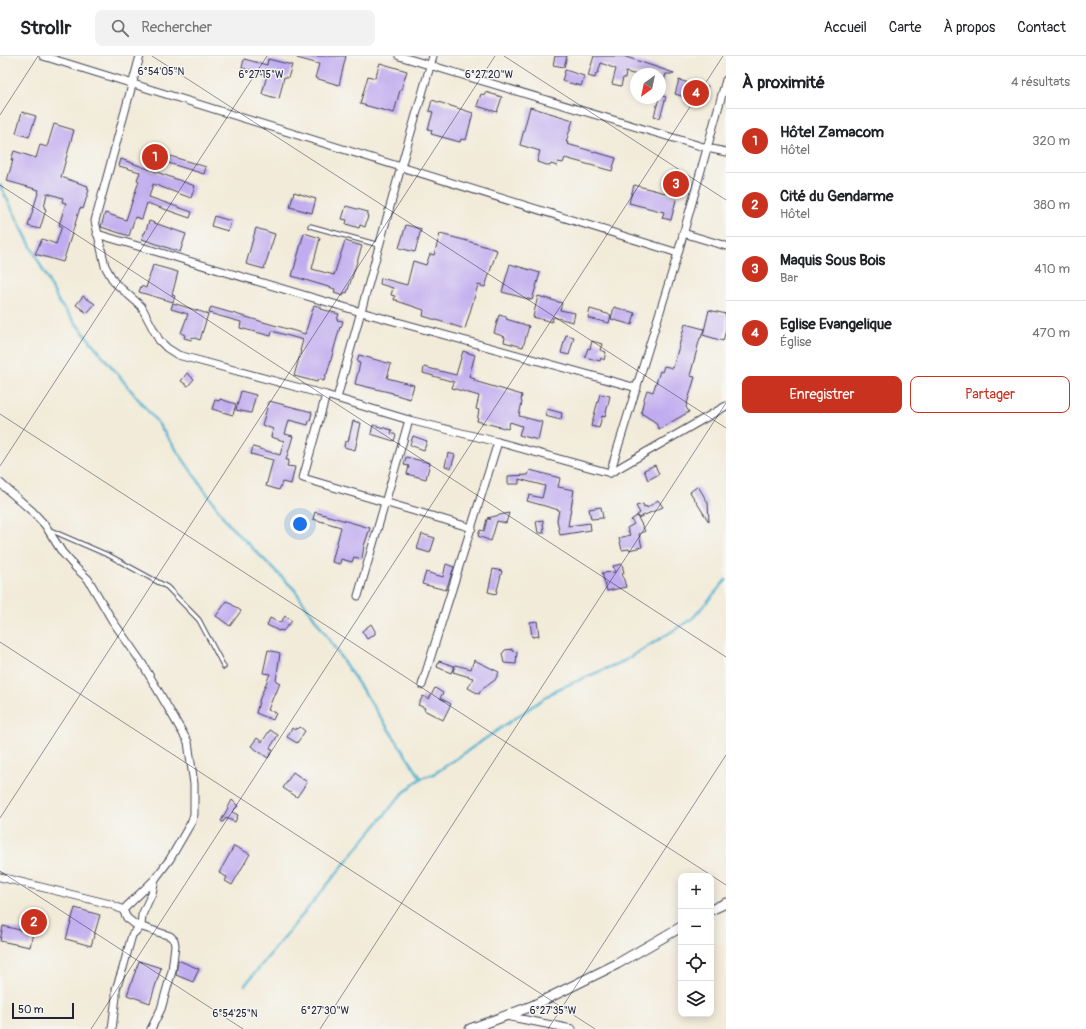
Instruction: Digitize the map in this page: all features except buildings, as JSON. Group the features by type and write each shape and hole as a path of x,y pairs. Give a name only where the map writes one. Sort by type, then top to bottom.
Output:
{"street":[{"path":"43,56 678,253"},
{"path":"140,56 95,221 105,266 114,282 141,306 159,340 167,348 178,355 337,398 409,420 498,442 610,473 726,406"},
{"path":"399,56 707,148 726,152"},
{"path":"337,398 400,167 433,56"},
{"path":"610,473 678,253 726,80"},
{"path":"683,233 726,246"},
{"path":"97,234 361,312 636,388"},
{"path":"326,395 303,478 472,528"},
{"path":"358,596 409,420"},
{"path":"422,685 498,442"},
{"path":"0,483 45,524 62,552 76,568 88,578 112,620 142,663 188,742 194,784 194,814 192,821 170,858 155,879 123,910"},
{"path":"0,877 110,904 123,910 127,918 136,925 170,936 174,940 175,945 172,971 162,1009 151,1029"},
{"path":"112,1029 116,989 132,935 141,926 142,914 152,893 155,879"},
{"path":"714,909 726,904"},
{"path":"470,1029 532,1006 610,968 678,930"},
{"path":"506,1016 572,1029"}],"lane":[{"path":"310,226 379,245"},
{"path":"48,530 110,556 167,587 198,620 224,667"}],"waterway":[{"path":"0,185 60,304 157,422 229,525 294,589 421,778"},
{"path":"245,985 400,796 421,778 434,774 556,690 624,661 692,619 726,580"}],"place":[{"name":"Eglise Evangelique","path":"696,93"},
{"name":"Hôtel Zamacom","path":"155,157"},
{"name":"Maquis Sous Bois","path":"676,184"},
{"name":"Cité du Gendarme","path":"34,922"}]}
